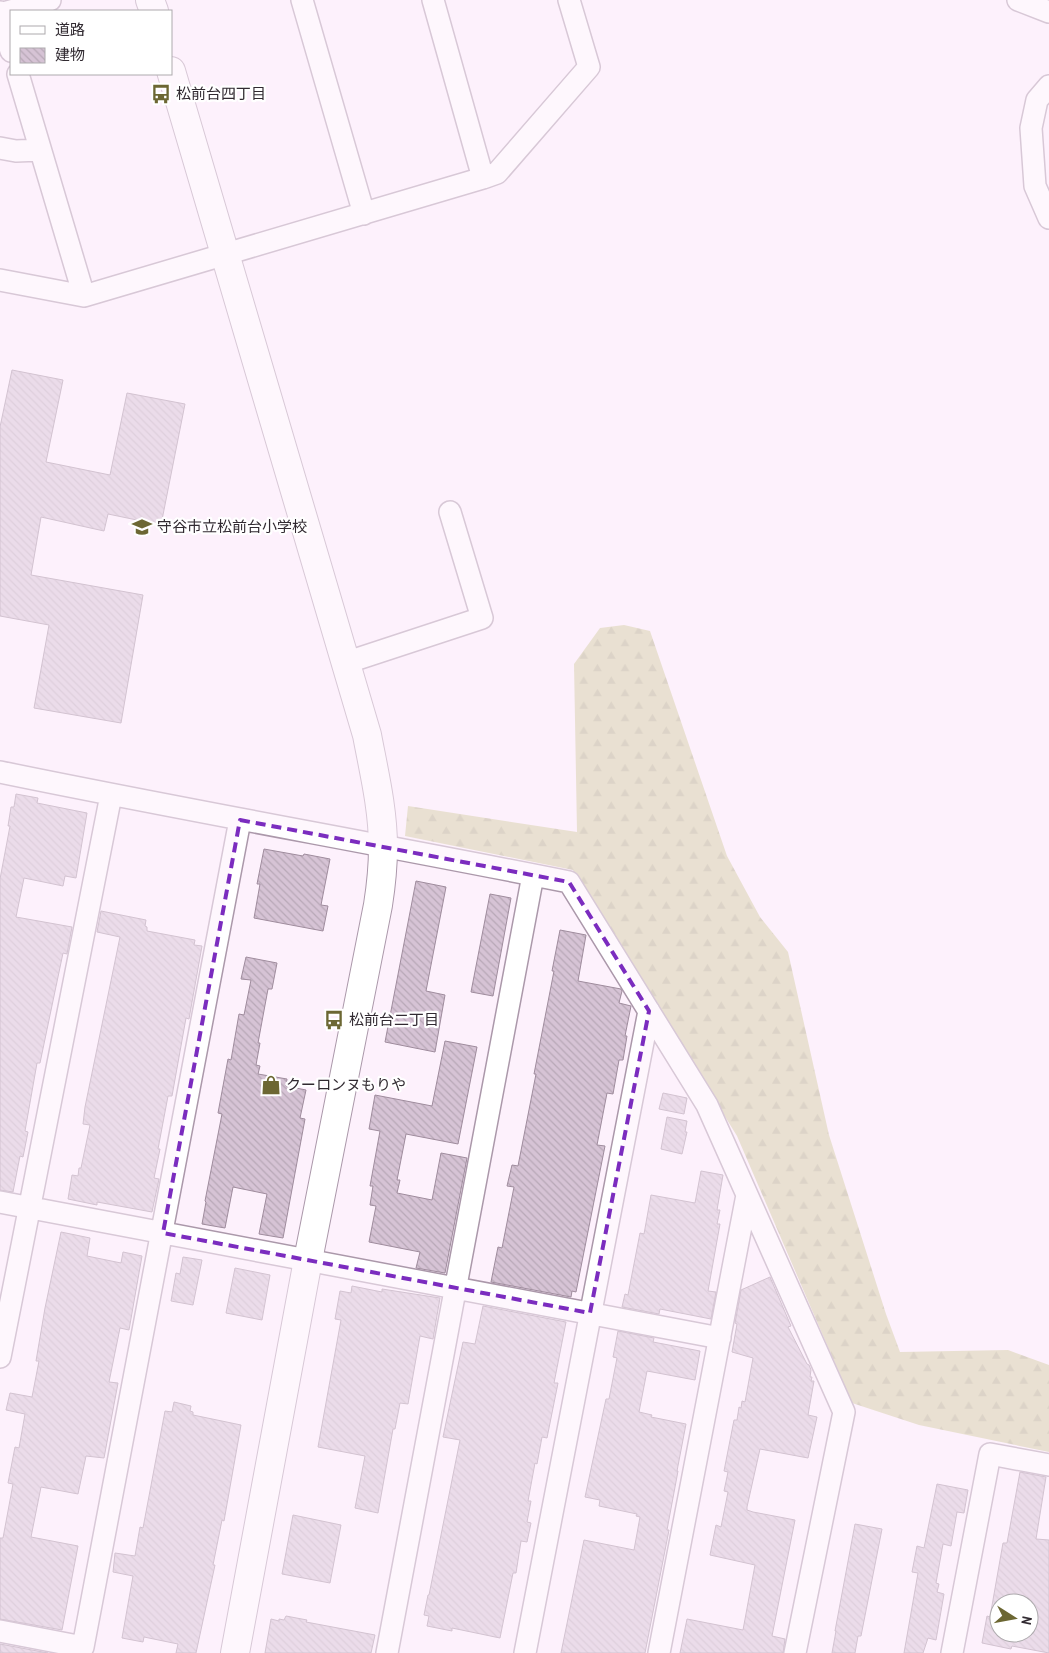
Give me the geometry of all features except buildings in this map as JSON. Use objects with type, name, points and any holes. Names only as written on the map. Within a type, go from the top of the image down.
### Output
[{"type":"street","points":[[12,10],[50,0]]},
{"type":"street","points":[[302,0],[364,214]]},
{"type":"street","points":[[432,0],[483,178]]},
{"type":"street","points":[[0,280],[84,296],[497,173],[590,67],[569,0]]},
{"type":"street","points":[[1018,0],[1049,12]]},
{"type":"street","points":[[0,13],[10,48]]},
{"type":"street","points":[[18,75],[84,296]]},
{"type":"street","points":[[172,75],[367,735],[378,798],[383,846],[378,905],[308,1260],[235,1653]]},
{"type":"street","points":[[1049,86],[1037,100],[1031,128],[1036,186],[1049,218]]},
{"type":"street","points":[[0,148],[16,151],[40,150]]},
{"type":"street","points":[[345,663],[482,618],[450,512]]},
{"type":"street","points":[[0,772],[240,820],[569,882],[707,1105],[844,1412],[795,1653]]},
{"type":"street","points":[[0,1357],[111,795]]},
{"type":"street","points":[[0,1631],[83,1647],[240,820]]},
{"type":"street","points":[[387,1653],[533,875]]},
{"type":"street","points":[[524,1653],[649,1011]]},
{"type":"street","points":[[659,1653],[747,1195]]},
{"type":"street","points":[[0,1202],[720,1338]]},
{"type":"street","points":[[952,1653],[990,1454],[1049,1465]]},
{"type":"highlighted area","points":[[240,820],[569,882],[649,1011],[590,1313],[163,1233]]},
{"type":"green space","points":[[624,625],[650,631],[727,856],[760,917],[788,952],[829,1135],[900,1352],[1008,1350],[1049,1365],[1049,1452],[919,1425],[852,1403],[737,1136],[573,870],[405,836],[408,806],[577,832],[574,664],[600,628]]},
{"type":"place","name":"松前台四丁目","points":[[161,94]]},
{"type":"place","name":"守谷市立松前台小学校","points":[[142,527]]},
{"type":"place","name":"松前台二丁目","points":[[334,1020]]},
{"type":"place","name":"クーロンヌもりや","points":[[271,1085]]}]
